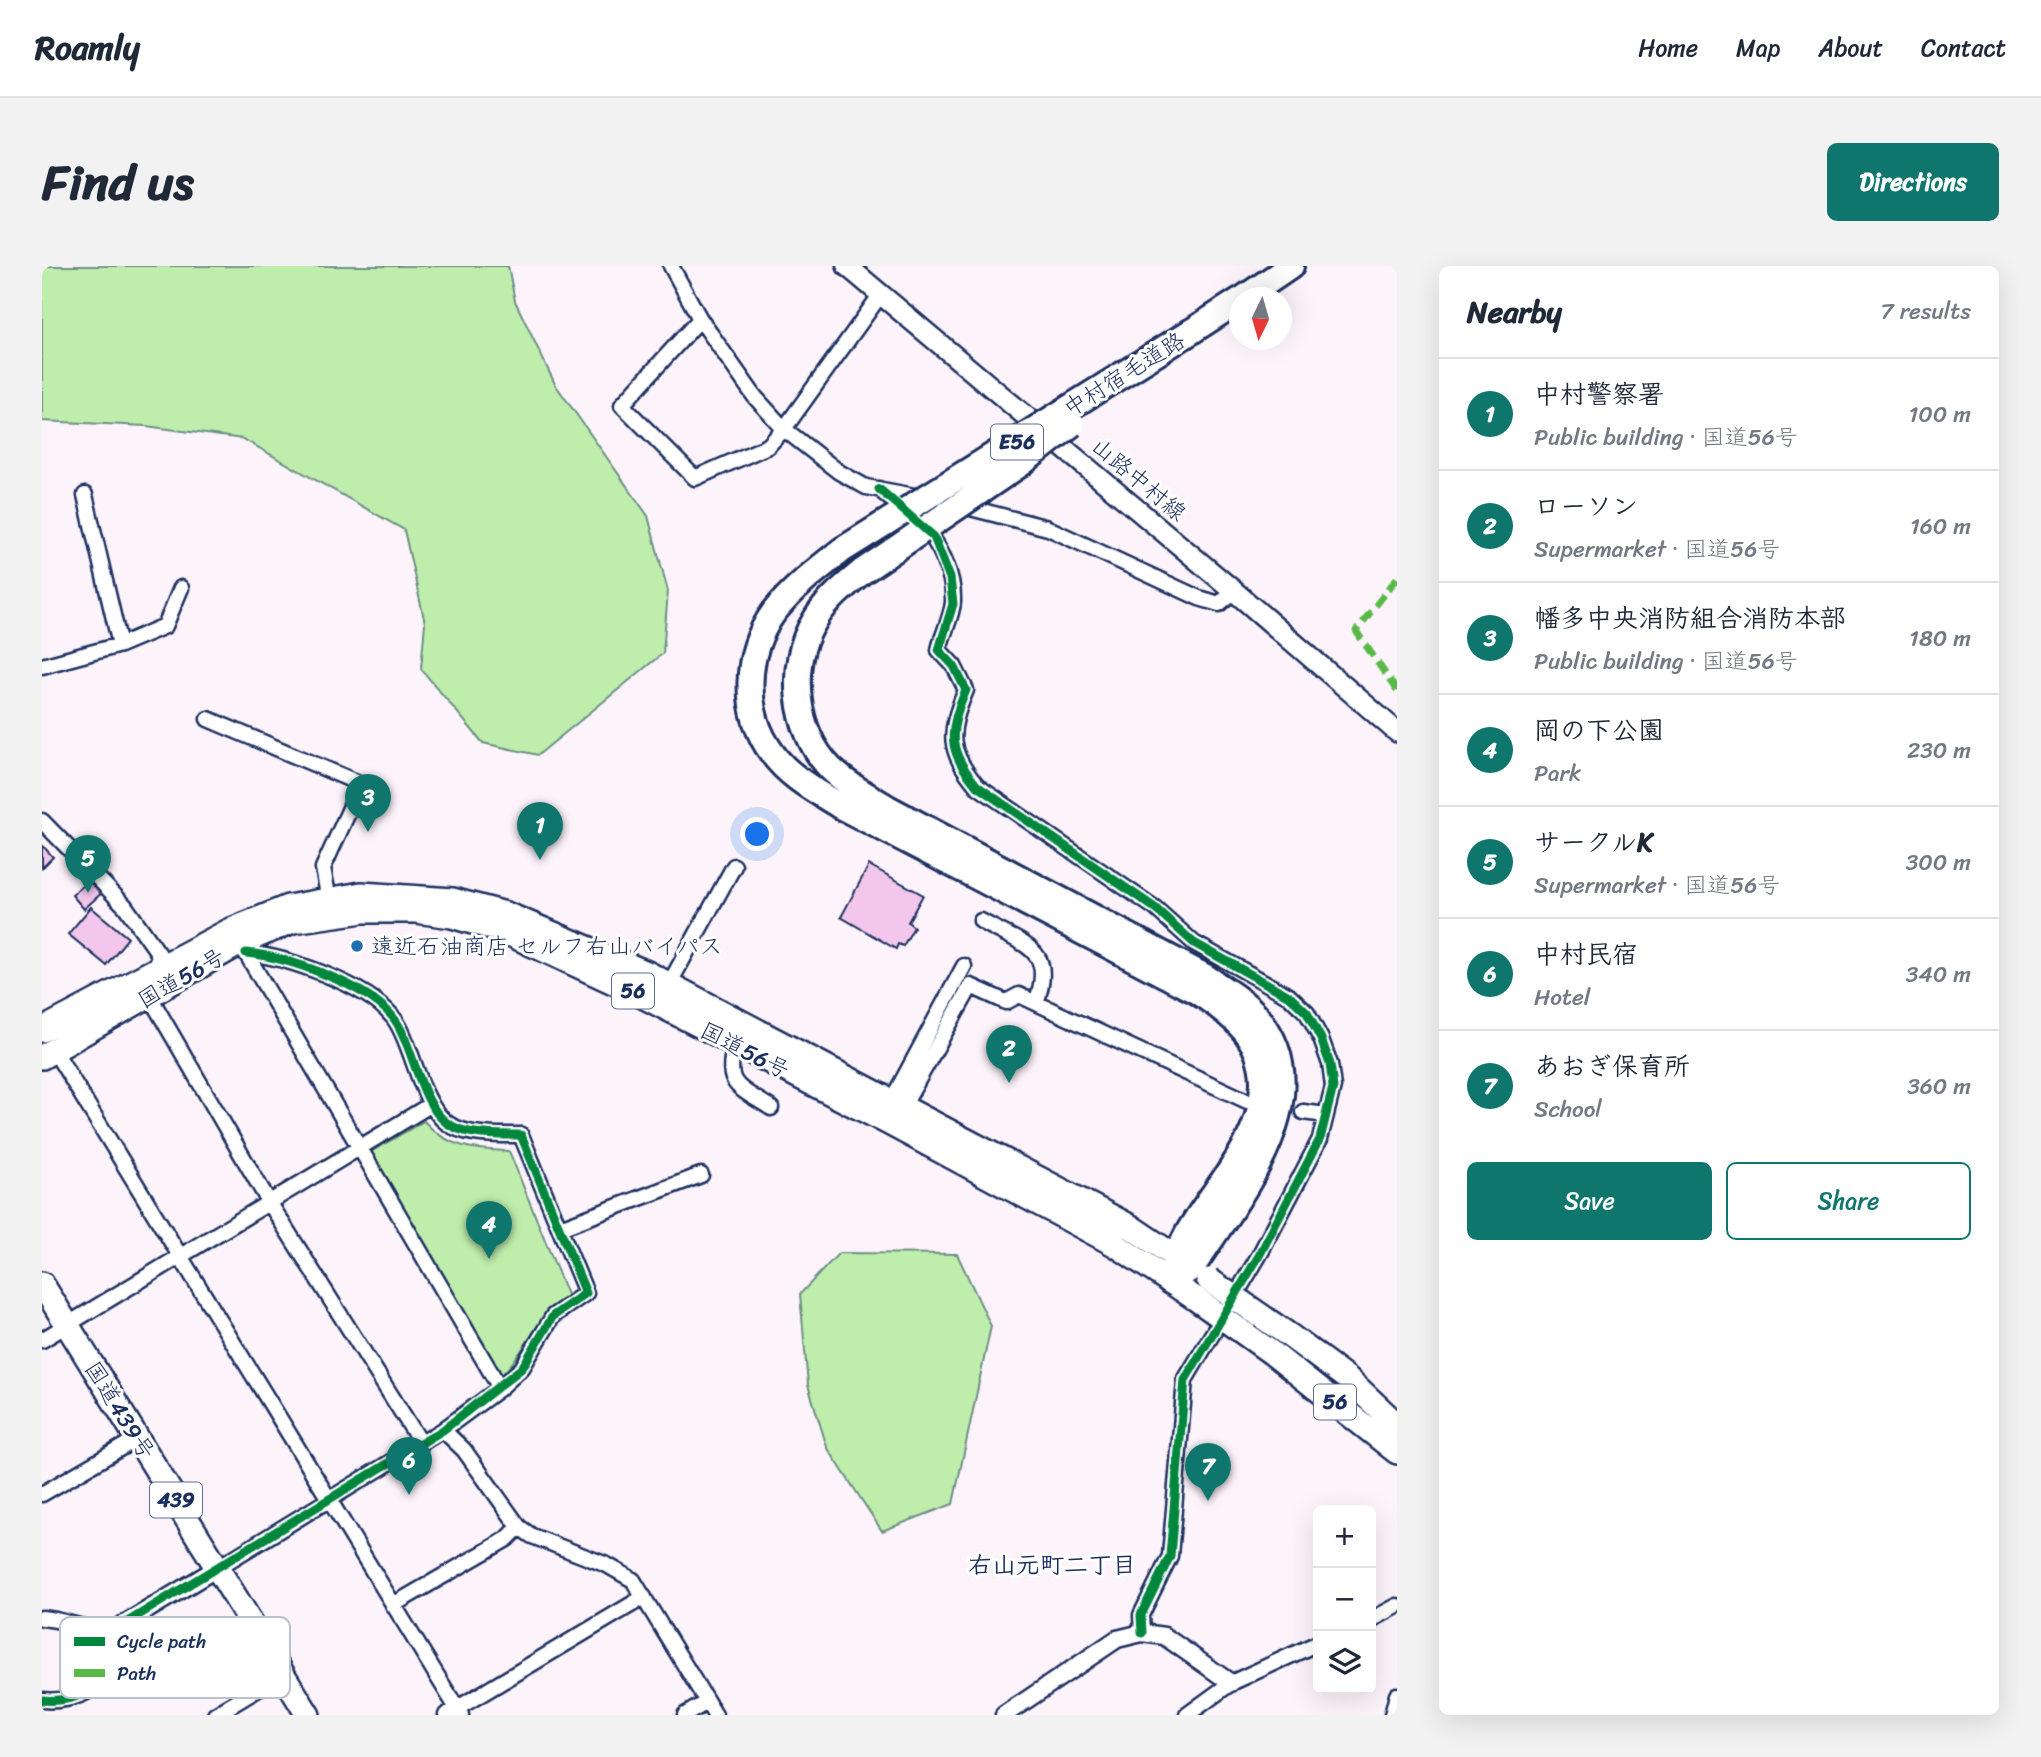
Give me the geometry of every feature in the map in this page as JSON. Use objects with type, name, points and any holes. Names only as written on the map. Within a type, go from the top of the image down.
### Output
[{"type":"highway","name":"中村宿毛道路","points":[[1260,287],[1291,266]]},
{"type":"highway","name":"中村宿毛道路","points":[[1193,1276],[1254,1130],[1262,1103],[1263,1073],[1251,1037],[1228,1012],[1196,991],[840,806],[807,786],[773,754],[761,735],[751,708],[750,679],[755,653],[773,613],[807,578],[842,550],[1229,307]]},
{"type":"highway","name":"中村宿毛道路","points":[[1192,331],[1022,463],[863,570],[835,595],[815,620],[804,644],[798,672],[797,696],[814,743],[829,766],[849,785],[1206,977],[1242,1002],[1269,1034],[1278,1059],[1281,1087],[1271,1139],[1193,1276]]},
{"type":"highway","name":"国道56号","points":[[46,1045],[150,997],[293,921],[361,894],[453,900],[506,914],[543,928],[663,995],[899,1103],[1131,1227],[1193,1276],[1272,1353],[1397,1452]]},
{"type":"highway","name":"国道56号","points":[[46,1045],[158,970],[251,921],[288,907],[330,906]]},
{"type":"highway","name":"国道56号","points":[[663,995],[735,1045],[889,1123],[1116,1245],[1170,1281]]},
{"type":"highway","name":"国道56号","points":[[1193,1276],[1290,1336],[1348,1379],[1397,1425]]},
{"type":"highway","points":[[1170,1281],[1193,1276]]},
{"type":"highway","name":"国道439号","points":[[42,1284],[248,1617]]},
{"type":"highway","name":"国道439号","points":[[290,1685],[308,1715]]},
{"type":"main road","name":"山路中村線","points":[[848,266],[1397,732]]},
{"type":"street","points":[[671,266],[700,319],[755,397],[784,429],[839,472],[866,487],[991,512],[1048,528],[1209,601],[1219,604],[1234,591]]},
{"type":"street","points":[[700,319],[622,405],[695,478],[768,446],[784,429],[881,294]]},
{"type":"street","points":[[879,489],[934,537],[950,578],[953,604],[939,650],[954,666],[966,690],[954,717],[952,745],[960,765],[977,786],[1155,908],[1194,943],[1289,996],[1307,1013],[1330,1064],[1333,1087],[1320,1139],[1260,1254],[1211,1332],[1185,1380],[1170,1556],[1141,1615],[1142,1633]]},
{"type":"street","points":[[85,495],[120,645]]},
{"type":"street","points":[[42,666],[120,645],[165,626],[181,588]]},
{"type":"street","points":[[208,719],[361,783],[323,868],[330,906]]},
{"type":"street","points":[[42,821],[125,906],[159,954],[158,970],[150,997],[269,1202],[421,1443]]},
{"type":"street","points":[[663,995],[734,866]]},
{"type":"street","points":[[981,921],[1036,953],[1044,966],[1044,976],[1036,1003]]},
{"type":"street","points":[[136,1617],[443,1430],[500,1388],[522,1368],[553,1316],[586,1293],[521,1135],[467,1134],[445,1124],[430,1105],[394,1017],[374,998],[342,983],[243,948]]},
{"type":"street","points":[[243,948],[500,1388]]},
{"type":"street","points":[[889,1123],[964,966]]},
{"type":"street","points":[[899,1103],[971,986],[1006,1002],[1019,995],[1247,1101]]},
{"type":"street","points":[[46,1045],[180,1255],[393,1605],[455,1713],[644,1597]]},
{"type":"street","points":[[735,1045],[729,1071],[734,1084],[771,1108]]},
{"type":"street","points":[[42,1340],[430,1105]]},
{"type":"street","points":[[1303,1112],[1326,1115]]},
{"type":"street","points":[[560,1228],[701,1175]]},
{"type":"street","points":[[443,1430],[464,1450],[519,1527],[532,1536],[607,1565],[633,1580],[711,1709],[685,1715]]},
{"type":"street","points":[[42,1494],[138,1438]]},
{"type":"street","points":[[393,1605],[507,1539],[519,1527]]},
{"type":"street","points":[[1376,1617],[1397,1606]]},
{"type":"street","points":[[42,1618],[60,1621]]},
{"type":"street","points":[[1004,1715],[1117,1639],[1142,1633],[1164,1636],[1231,1683]]},
{"type":"street","points":[[1187,1715],[1231,1683],[1313,1645]]},
{"type":"street","points":[[1392,1715],[1397,1695]]},
{"type":"street","points":[[42,1700],[59,1702],[72,1698]]},
{"type":"street","points":[[215,1715],[243,1698]]},
{"type":"green space","points":[[42,266],[508,266],[515,301],[555,384],[648,516],[668,591],[663,653],[538,755],[483,743],[421,669],[425,623],[404,530],[243,439],[146,426],[42,421]]},
{"type":"green space","points":[[424,1121],[442,1137],[462,1146],[509,1151],[568,1297],[546,1316],[497,1380],[364,1156]]},
{"type":"green space","points":[[839,1253],[957,1254],[991,1326],[953,1504],[882,1531],[827,1447],[808,1385],[800,1294]]},
{"type":"building","points":[[42,845],[53,857],[42,868]]},
{"type":"building","points":[[869,865],[923,895],[908,922],[914,927],[903,946],[898,944],[896,949],[841,917]]},
{"type":"building","points":[[92,878],[104,891],[84,909],[72,895]]},
{"type":"building","points":[[91,907],[128,938],[106,965],[68,934]]},
{"type":"marked path","points":[[1397,578],[1356,631],[1397,691]]},
{"type":"cycle path","points":[[879,489],[934,537],[950,578],[953,604],[939,650],[954,666],[966,690],[956,718],[954,741],[960,762],[977,786],[1155,908],[1194,943],[1289,996],[1307,1013],[1330,1064],[1333,1087],[1320,1139],[1260,1254],[1185,1380],[1170,1556],[1141,1615],[1142,1633]]},
{"type":"cycle path","points":[[135,1617],[443,1430],[522,1368],[553,1316],[586,1293],[521,1135],[474,1133],[446,1122],[428,1098],[398,1024],[380,1004],[364,993],[303,966],[246,953]]},
{"type":"cycle path","points":[[42,1700],[71,1698]]},
{"type":"place","name":"幡多中央消防組合消防本部","points":[[368,832]]},
{"type":"place","name":"中村警察署","points":[[540,860]]},
{"type":"place","name":"サークルK","points":[[88,893]]},
{"type":"place","name":"遠近石油商店 セルフ右山バイパス","points":[[357,946]]},
{"type":"place","name":"ローソン","points":[[1009,1083]]},
{"type":"place","name":"岡の下公園","points":[[489,1259]]},
{"type":"place","name":"中村民宿","points":[[409,1495]]},
{"type":"place","name":"あおぎ保育所","points":[[1208,1501]]},
{"type":"district","name":"右山元町二丁目","points":[[1052,1565]]}]
